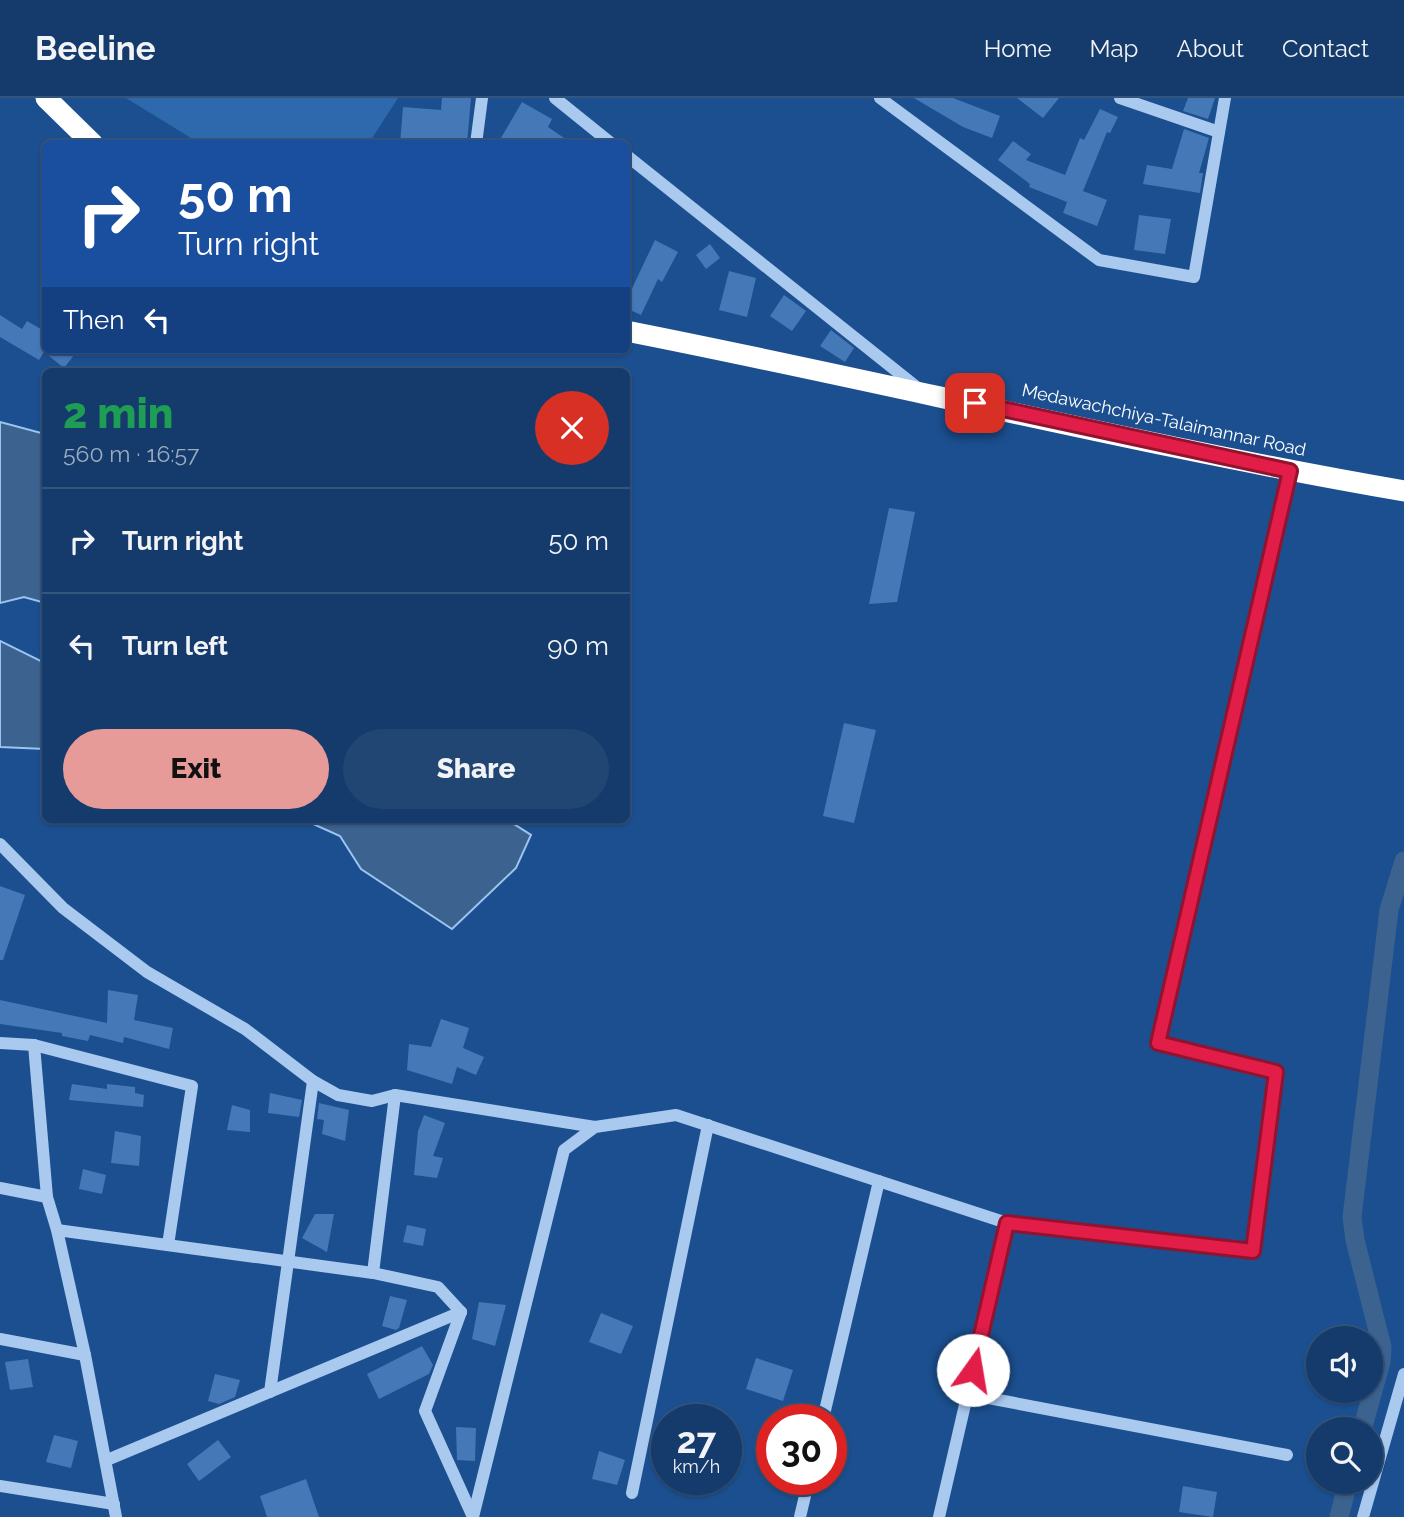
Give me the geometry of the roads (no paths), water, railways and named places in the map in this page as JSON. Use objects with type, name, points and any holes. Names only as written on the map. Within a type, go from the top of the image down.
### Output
[{"type":"highway","points":[[46,98],[89,140]]},
{"type":"highway","name":"Medawachchiya-Talaimannar Road","points":[[630,332],[1290,471],[1404,491]]},
{"type":"street","points":[[477,140],[482,98]]},
{"type":"street","points":[[555,98],[607,140]]},
{"type":"street","points":[[880,98],[1098,260],[1194,277],[1225,98]]},
{"type":"street","points":[[1120,98],[1219,132]]},
{"type":"street","points":[[630,158],[922,392]]},
{"type":"street","points":[[0,844],[64,908],[147,972],[245,1029],[313,1081],[338,1095],[372,1101],[395,1095],[595,1127],[676,1115],[1007,1223],[1253,1251],[1276,1072],[1158,1043],[1290,471]]},
{"type":"street","points":[[0,1043],[34,1045],[192,1086],[168,1245]]},
{"type":"street","points":[[0,1486],[115,1511],[85,1355],[57,1230],[47,1198],[34,1045]]},
{"type":"street","points":[[270,1392],[313,1081]]},
{"type":"street","points":[[373,1273],[395,1095]]},
{"type":"street","points":[[632,1493],[708,1125]]},
{"type":"street","points":[[473,1517],[564,1150],[595,1127]]},
{"type":"street","points":[[827,1404],[879,1181]]},
{"type":"street","points":[[0,1188],[47,1198]]},
{"type":"street","points":[[939,1517],[1007,1223]]},
{"type":"street","points":[[57,1230],[373,1273],[438,1287],[461,1312]]},
{"type":"street","points":[[461,1312],[425,1411],[473,1517]]},
{"type":"street","points":[[107,1460],[461,1312]]},
{"type":"street","points":[[0,1339],[85,1355]]},
{"type":"street","points":[[1363,1517],[1404,1374]]},
{"type":"street","points":[[967,1394],[1287,1455]]},
{"type":"street","points":[[800,1517],[805,1495]]},
{"type":"waterway","points":[[1366,1417],[1381,1362],[1382,1347],[1355,1240],[1352,1217],[1389,910],[1404,861]]},
{"type":"waterway","points":[[1339,1517],[1345,1494]]}]
